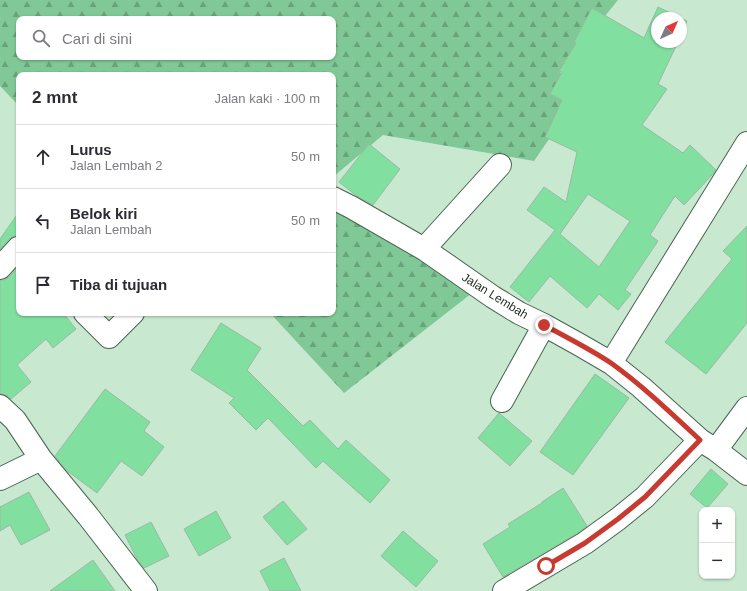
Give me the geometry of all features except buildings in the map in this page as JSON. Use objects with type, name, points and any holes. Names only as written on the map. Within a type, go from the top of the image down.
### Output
[{"type":"street","points":[[611,363],[747,143]]},
{"type":"street","points":[[424,249],[500,165]]},
{"type":"street","name":"Jalan Lembah","points":[[336,200],[424,249],[492,297],[611,363],[641,386],[708,445],[747,474]]},
{"type":"street","points":[[0,268],[16,250]]},
{"type":"street","points":[[88,316],[109,337],[130,316]]},
{"type":"street","points":[[502,401],[544,325]]},
{"type":"street","points":[[0,406],[15,420],[41,459],[88,516],[146,591]]},
{"type":"street","points":[[504,591],[585,543],[618,519],[708,445],[747,408]]},
{"type":"street","points":[[0,479],[41,459]]},
{"type":"green space","points":[[0,0],[618,0],[560,72],[582,91],[534,161],[383,135],[336,174],[336,72],[16,72],[16,103],[0,86]]},
{"type":"green space","points":[[336,198],[481,286],[344,393],[273,316],[336,316]]},
{"type":"route","points":[[544,325],[611,363],[641,386],[700,440],[645,497],[585,543],[546,566]]}]
